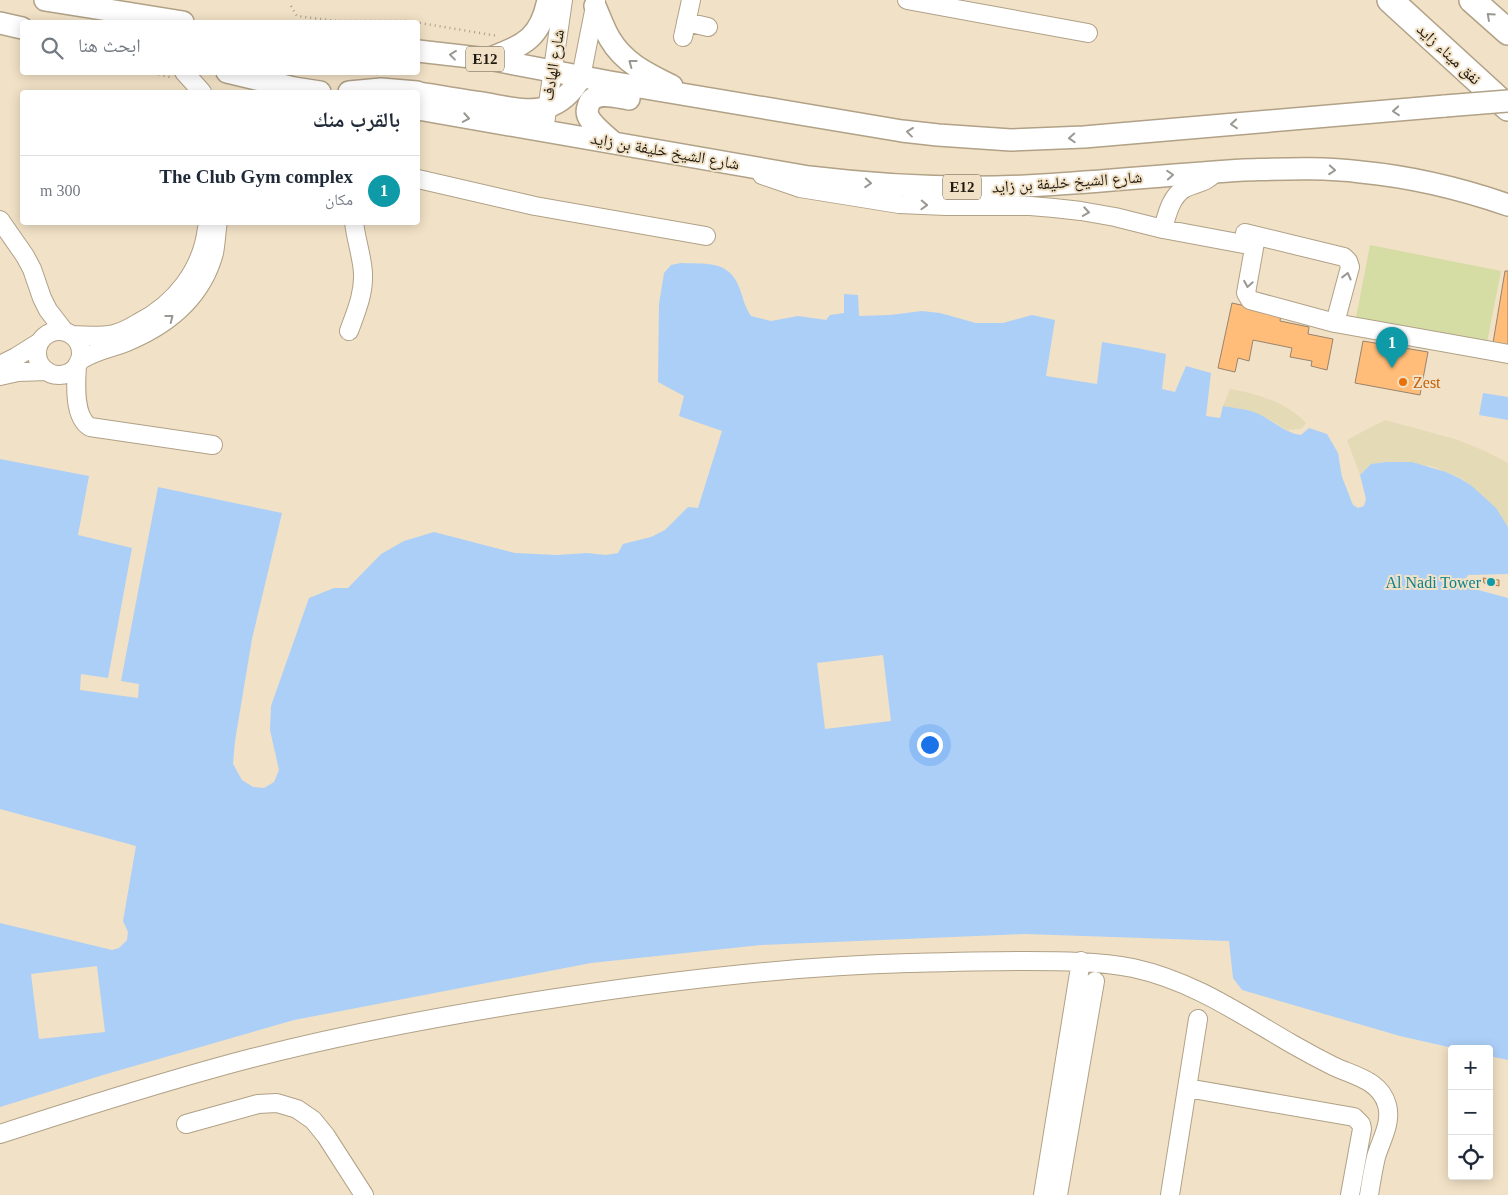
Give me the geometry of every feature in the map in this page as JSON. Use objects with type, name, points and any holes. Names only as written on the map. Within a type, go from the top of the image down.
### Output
[{"type":"highway","name":"نفق ميناء زايد","points":[[1390,0],[1508,108]]},
{"type":"highway","points":[[1472,0],[1508,32]]},
{"type":"main road","points":[[45,0],[170,20]]},
{"type":"main road","points":[[118,0],[183,20]]},
{"type":"main road","points":[[488,59],[516,48],[533,35],[544,16],[548,0]]},
{"type":"main road","points":[[596,3],[609,38],[630,62],[643,71],[690,95]]},
{"type":"main road","points":[[0,23],[20,28]]},
{"type":"main road","name":"E12","points":[[420,51],[488,59],[581,77],[938,136],[984,139],[1038,140],[1084,137],[1508,101]]},
{"type":"main road","points":[[237,75],[289,90]]},
{"type":"main road","points":[[420,93],[516,109],[538,110],[567,96],[581,77]]},
{"type":"main road","points":[[360,90],[381,88],[395,90]]},
{"type":"main road","points":[[614,143],[590,121],[587,114],[587,108],[595,97],[601,95],[744,118],[770,119],[794,113]]},
{"type":"main road","name":"شارع الشيخ خليفة بن زايد","points":[[420,109],[809,177],[839,180],[965,187],[1043,185],[1216,172],[1289,169],[1359,171],[1434,183],[1473,193],[1508,205]]},
{"type":"street","name":"شارع الهادف","points":[[544,131],[564,0]]},
{"type":"street","points":[[691,0],[685,29],[708,27]]},
{"type":"street","points":[[907,0],[1088,33]]},
{"type":"street","name":"شارع الهادف","points":[[581,77],[596,3]]},
{"type":"street","points":[[177,75],[199,90]]},
{"type":"street","points":[[741,164],[784,184],[877,201],[923,205],[1054,208],[1164,224],[1339,254],[1348,261],[1350,267],[1335,323]]},
{"type":"street","points":[[1164,224],[1170,206],[1180,192],[1206,181],[1216,172]]},
{"type":"street","points":[[420,179],[534,206],[706,236]]},
{"type":"street","points":[[0,220],[32,269],[48,310],[68,333],[77,340],[80,347],[81,354],[78,363],[76,386],[78,408]]},
{"type":"street","points":[[0,365],[16,357],[55,331],[95,336],[115,334],[124,331],[161,309],[178,293],[191,275],[203,246],[206,225]]},
{"type":"street","points":[[0,376],[24,371],[65,374],[95,352],[127,342],[153,330],[180,310],[191,299],[206,276],[214,250],[218,225]]},
{"type":"street","points":[[349,331],[360,302],[363,284],[362,266],[355,225]]},
{"type":"street","points":[[1255,241],[1246,293],[1252,301],[1335,323],[1508,354]]},
{"type":"street","points":[[42,298],[41,340],[37,354],[42,366],[66,388],[78,408],[83,422],[94,429],[213,445]]},
{"type":"street","points":[[0,1134],[126,1094],[254,1058],[390,1027],[533,1001],[677,981],[815,968],[954,962],[1081,962],[1131,968],[1154,973],[1197,989],[1311,1055],[1366,1079],[1374,1085],[1385,1100],[1389,1118],[1368,1195]]},
{"type":"street","points":[[1043,1195],[1081,962]]},
{"type":"street","points":[[1058,1195],[1095,981]]},
{"type":"street","points":[[1170,1195],[1198,1019]]},
{"type":"street","points":[[1187,1088],[1354,1117],[1361,1124],[1362,1129],[1350,1195]]},
{"type":"street","points":[[186,1124],[258,1104],[277,1103],[297,1109],[313,1120],[326,1136],[364,1195]]},
{"type":"path","points":[[291,6],[297,16],[329,20]]},
{"type":"path","points":[[420,23],[505,37]]},
{"type":"green space","points":[[1370,245],[1501,271],[1487,342],[1356,318]]},
{"type":"sand","points":[[1230,389],[1251,393],[1281,404],[1306,423],[1301,429],[1286,430],[1256,414],[1223,406]]},
{"type":"sand","points":[[1385,420],[1458,440],[1508,463],[1508,527],[1487,500],[1472,486],[1461,478],[1431,466],[1386,462],[1371,464],[1360,475],[1347,440]]},
{"type":"water","points":[[681,263],[699,263],[723,268],[735,278],[746,308],[751,316],[771,321],[798,316],[826,320],[830,315],[844,313],[844,294],[858,295],[859,316],[922,311],[940,313],[976,323],[1003,323],[1032,315],[1055,320],[1046,376],[1097,384],[1102,342],[1166,354],[1162,389],[1175,392],[1186,366],[1211,373],[1206,416],[1220,418],[1223,406],[1254,412],[1295,434],[1301,435],[1309,428],[1327,434],[1338,453],[1342,477],[1353,505],[1358,508],[1364,506],[1366,499],[1360,475],[1371,464],[1412,462],[1446,472],[1461,479],[1472,486],[1496,508],[1508,527],[1508,574],[1468,575],[1464,581],[1467,587],[1508,598],[1508,1060],[1493,1057],[1493,1045],[1448,1045],[1448,1047],[1400,1036],[1242,990],[1233,978],[1229,941],[1025,934],[761,945],[591,963],[294,1020],[0,1107],[0,923],[112,950],[119,948],[127,940],[128,932],[123,921],[136,846],[0,809],[0,459],[89,476],[78,535],[132,548],[108,678],[81,674],[80,690],[138,698],[139,684],[121,681],[158,487],[282,513],[252,639],[233,764],[242,780],[253,787],[264,788],[274,782],[279,770],[270,730],[271,706],[309,598],[334,588],[348,588],[381,554],[404,541],[434,532],[515,553],[557,555],[587,553],[606,555],[618,553],[623,544],[651,537],[665,530],[688,507],[698,508],[722,431],[679,416],[684,396],[658,382],[659,304],[664,273],[671,265]],"holes":[[[883,655],[891,721],[825,729],[817,663]],[[97,966],[105,1032],[39,1039],[31,974]]]},
{"type":"water","points":[[1483,393],[1508,397],[1508,420],[1479,415]]},
{"type":"building","points":[[1505,271],[1508,271],[1508,345],[1493,343]]},
{"type":"building","points":[[1232,303],[1281,314],[1280,321],[1309,327],[1308,334],[1333,339],[1327,370],[1311,366],[1312,361],[1290,357],[1292,348],[1253,340],[1249,361],[1238,358],[1235,372],[1218,368]]},
{"type":"building","points":[[1363,341],[1428,352],[1420,395],[1355,383]]},
{"type":"building","name":"Al Nadi Tower","points":[[1483,578],[1499,580],[1499,586],[1484,583]]},
{"type":"place","name":"The Club Gym complex","points":[[1392,368]]},
{"type":"place","name":"Zest","points":[[1403,382]]},
{"type":"place","name":"Al Nadi Tower","points":[[1491,582]]}]
